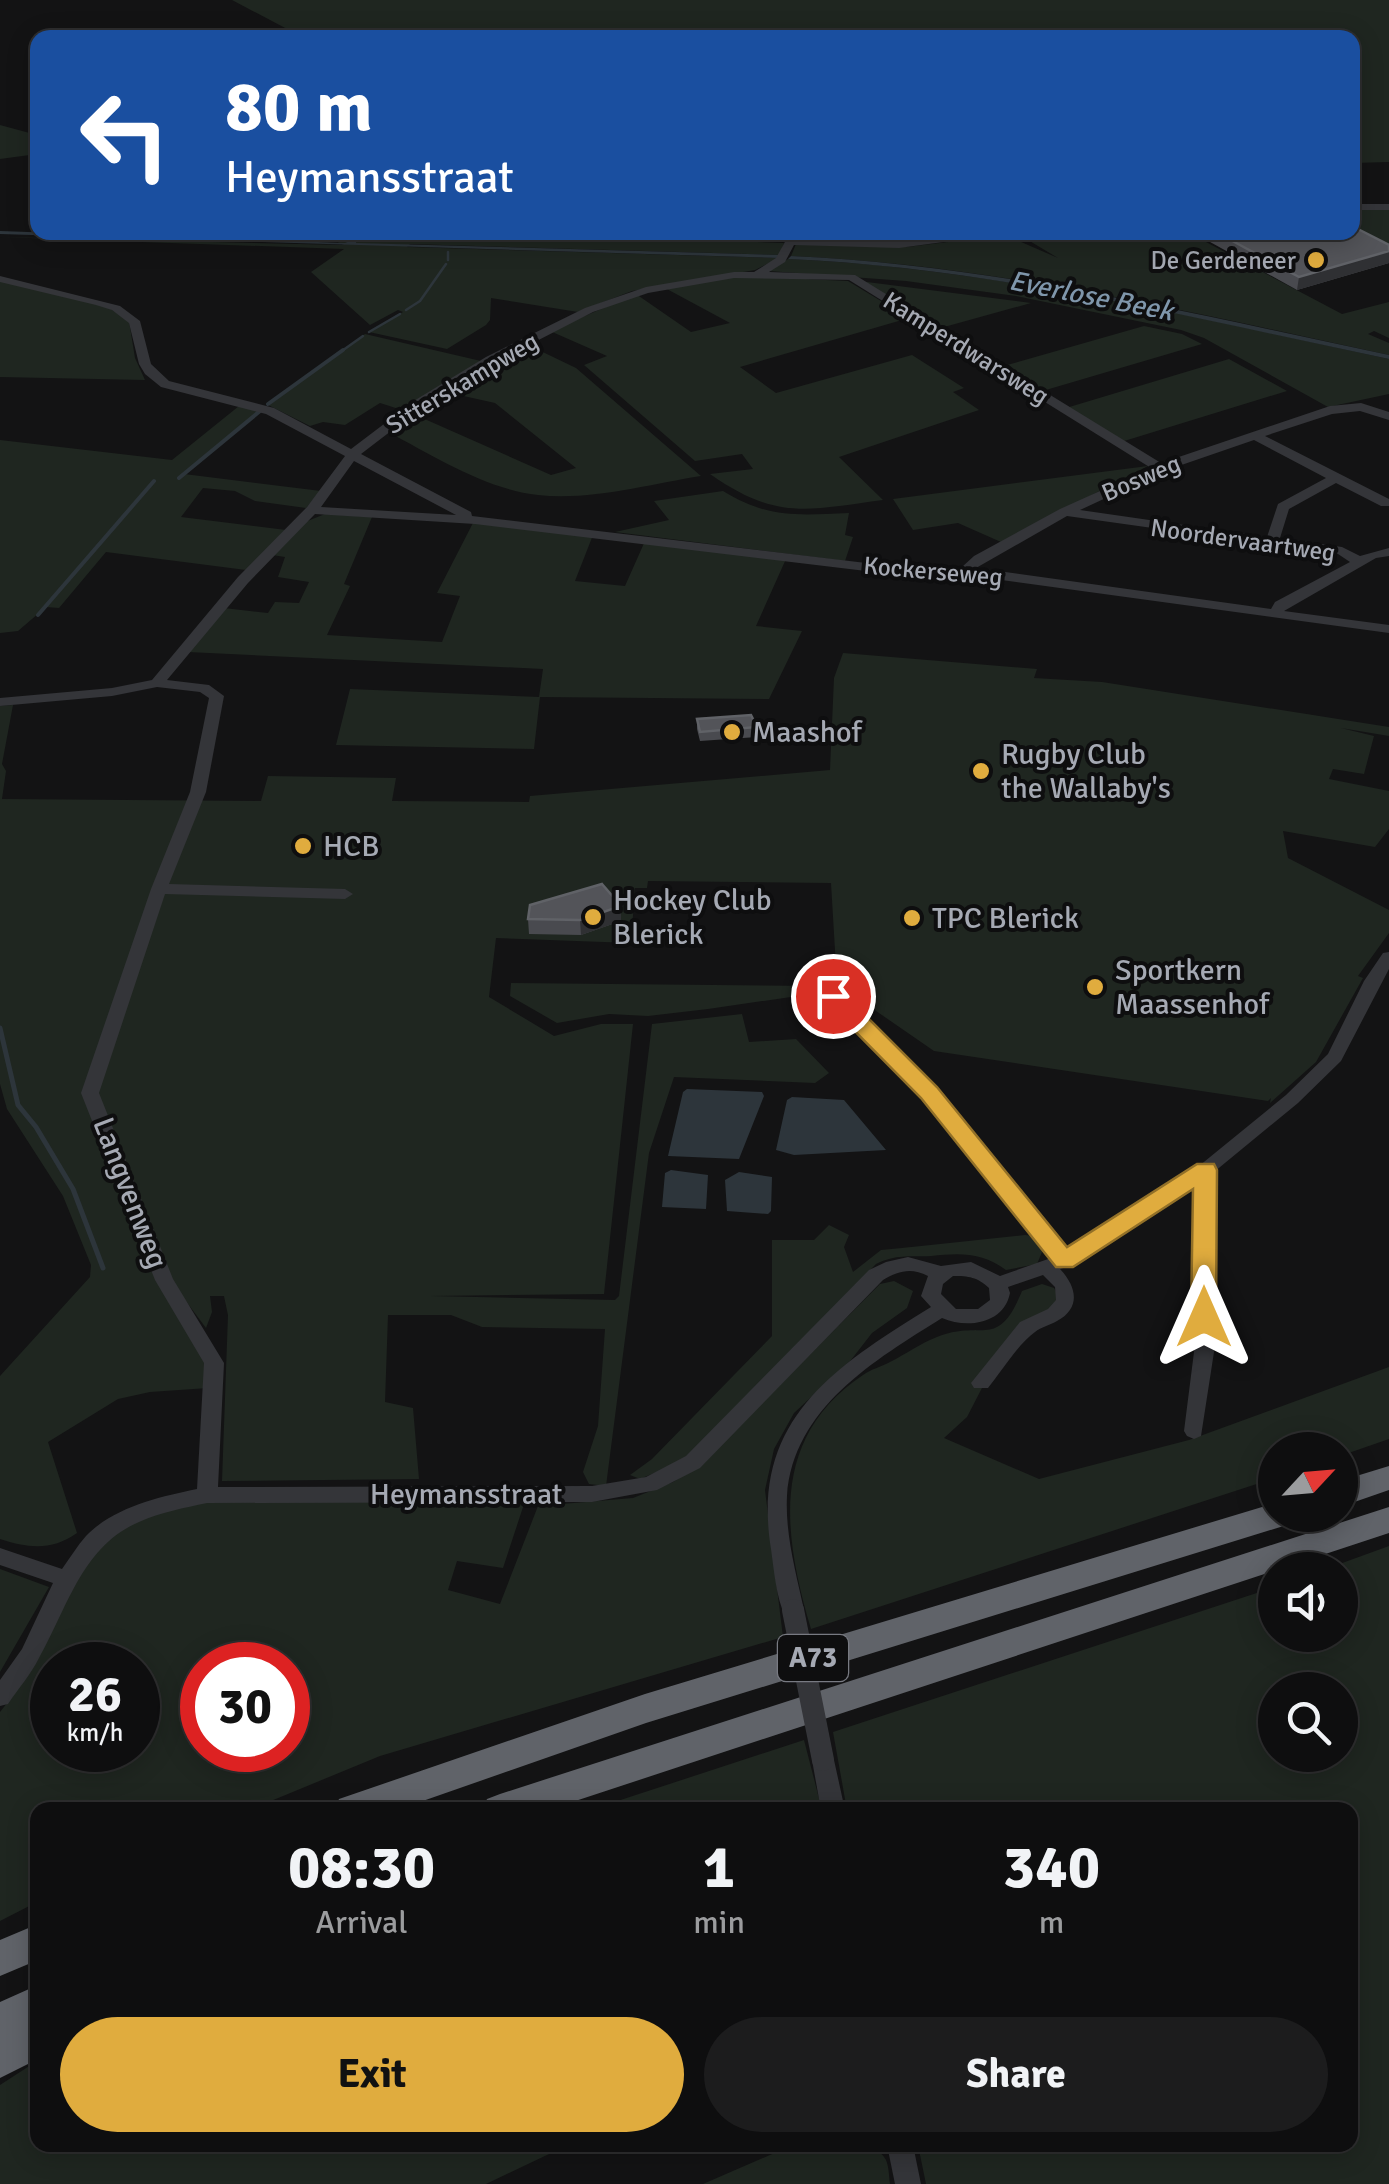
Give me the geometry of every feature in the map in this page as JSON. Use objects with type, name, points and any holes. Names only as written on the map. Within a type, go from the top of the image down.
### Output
[{"type":"highway","points":[[1358,1488],[1389,1478]]},
{"type":"highway","name":"A73","points":[[525,1802],[1389,1520]]},
{"type":"highway","name":"A73","points":[[375,1802],[645,1708],[1258,1521]]},
{"type":"highway","points":[[0,1960],[30,1945]]},
{"type":"highway","points":[[0,2021],[30,2006]]},
{"type":"highway","points":[[0,2060],[30,2042]]},
{"type":"street","points":[[1360,207],[1389,207]]},
{"type":"street","points":[[758,274],[781,260],[790,242],[899,245],[943,240]]},
{"type":"street","name":"Sitterskampweg","points":[[156,684],[242,580],[312,510],[351,456],[421,402],[490,360],[589,310],[646,290],[758,274]]},
{"type":"street","name":"Kamperdwarsweg","points":[[758,274],[851,278],[1160,468]]},
{"type":"street","name":"Kockerseweg","points":[[0,279],[116,308],[134,321],[140,356],[152,377],[165,384],[270,411],[475,520]]},
{"type":"street","name":"Bosweg","points":[[964,571],[1066,512],[1160,468],[1330,410],[1362,408],[1389,416]]},
{"type":"street","points":[[1255,436],[1386,503]]},
{"type":"street","points":[[1272,542],[1282,506],[1334,478]]},
{"type":"street","name":"Kockerseweg","points":[[312,510],[475,520],[866,566],[964,571],[1389,630]]},
{"type":"street","name":"Noordervaartweg","points":[[1066,512],[1342,551],[1360,562]]},
{"type":"street","name":"Noordervaartweg","points":[[1276,614],[1280,605],[1360,562],[1389,552]]},
{"type":"street","points":[[0,702],[156,684]]},
{"type":"street","name":"Langvenweg","points":[[156,684],[204,688],[216,696],[198,792],[159,890],[90,1093],[164,1280],[214,1363],[207,1495]]},
{"type":"street","points":[[159,890],[345,894]]},
{"type":"street","points":[[997,1284],[1056,1264],[1205,1170],[1292,1100],[1334,1057],[1372,981],[1389,957]]},
{"type":"street","points":[[833,996],[929,1092],[1056,1264],[1066,1302],[1055,1314],[1027,1327],[981,1383]]},
{"type":"street","points":[[1194,1431],[1204,1352],[1205,1170]]},
{"type":"street","name":"Heymansstraat","points":[[0,1696],[30,1656],[66,1579],[95,1540],[128,1517],[207,1495],[592,1494],[650,1484],[693,1462],[876,1275],[906,1262],[920,1263],[940,1275]]},
{"type":"street","points":[[971,1269],[997,1284],[1001,1291],[998,1306],[983,1316],[962,1318],[941,1310],[931,1296],[931,1288],[940,1275],[971,1269]]},
{"type":"street","points":[[831,1802],[793,1610],[776,1491],[786,1452],[804,1417],[830,1389],[941,1310]]},
{"type":"street","points":[[0,1556],[66,1579]]},
{"type":"street","points":[[901,2152],[908,2184]]},
{"type":"shaded area","points":[[232,0],[1389,0],[1389,162],[1360,163],[1360,30],[289,30]]},
{"type":"shaded area","points":[[0,125],[30,133],[30,155],[0,159]]},
{"type":"shaded area","points":[[1389,208],[1389,258],[1360,238],[1360,209]]},
{"type":"shaded area","points":[[86,240],[344,245],[333,240],[784,243],[780,255],[410,244],[407,247],[779,258],[755,270],[632,291],[578,312],[491,298],[490,320],[486,325],[447,349],[369,332],[403,312],[398,310],[370,325],[311,272],[344,249]]},
{"type":"shaded area","points":[[792,240],[919,240],[894,243]]},
{"type":"shaded area","points":[[964,240],[1017,240],[1058,258],[1028,240],[1202,240],[1342,314],[1389,302],[1389,338],[1374,331],[1368,334],[1389,343],[1389,355],[1017,280],[867,261],[791,256],[796,244],[907,247]]},
{"type":"shaded area","points":[[788,259],[940,272],[1015,283],[1389,359],[1389,394],[1328,407],[1204,338],[1181,330],[1016,296],[906,281],[769,271]]},
{"type":"shaded area","points":[[742,276],[848,281],[909,318],[740,367],[776,393],[912,355],[964,388],[953,392],[979,410],[839,457],[883,500],[813,509],[774,506],[710,474],[753,469],[742,454],[695,461],[584,365],[607,356],[550,331],[636,294],[691,332],[730,323],[665,288]]},
{"type":"shaded area","points":[[0,281],[106,306],[129,321],[135,358],[145,380],[0,377]]},
{"type":"shaded area","points":[[859,281],[1031,303],[937,329]]},
{"type":"shaded area","points":[[1144,326],[1182,334],[1202,344],[1039,392],[1000,367]]},
{"type":"shaded area","points":[[365,334],[481,361],[402,410],[380,403],[345,425],[323,422],[310,426],[266,404]]},
{"type":"shaded area","points":[[524,343],[576,368],[701,476],[599,494],[538,495],[479,479],[388,432],[411,413],[551,475],[576,468],[495,403],[441,391]]},
{"type":"shaded area","points":[[1229,359],[1287,391],[1121,442],[1066,408]]},
{"type":"shaded area","points":[[239,406],[261,409],[184,474],[321,491],[306,508],[255,501],[235,491],[203,488],[181,517],[286,530],[246,570],[106,552],[59,608],[46,607],[18,631],[0,633],[0,440],[172,460]]},
{"type":"shaded area","points":[[1148,466],[1001,542],[958,523],[913,530],[893,499]]},
{"type":"shaded area","points":[[723,491],[770,511],[849,513],[845,535],[853,537],[845,561],[615,532],[669,520],[654,501]]},
{"type":"shaded area","points":[[325,514],[372,517],[344,584],[350,586],[327,635],[442,642],[460,596],[437,593],[474,521],[593,535],[575,581],[625,586],[645,541],[786,559],[756,626],[802,631],[769,699],[540,697],[534,749],[336,745],[350,689],[539,697],[543,669],[188,652],[224,608],[268,613],[275,602],[299,603],[309,582],[278,577],[285,557],[272,555],[305,522]]},
{"type":"shaded area","name":"Sportkern Maassenhof","points":[[843,653],[1037,669],[1034,678],[1102,682],[1389,727],[1389,736],[1341,728],[1374,736],[1364,774],[1333,769],[1329,779],[1389,791],[1389,829],[1375,847],[1283,831],[1288,858],[1389,910],[1389,933],[1358,976],[1363,978],[1316,1062],[1270,1103],[1271,1098],[1268,1101],[934,1051],[837,984],[831,883],[648,881],[647,888],[635,888],[631,943],[496,938],[489,997],[554,1036],[601,1024],[633,1024],[604,1294],[431,1296],[615,1300],[619,1296],[652,1024],[742,1014],[749,1042],[796,1039],[829,1073],[815,1083],[674,1077],[649,1153],[606,1486],[589,1484],[583,1472],[598,1426],[605,1329],[482,1327],[451,1315],[388,1315],[385,1402],[413,1408],[419,1479],[222,1481],[228,1315],[224,1296],[210,1296],[212,1312],[206,1328],[182,1296],[205,1356],[208,1388],[150,1392],[118,1399],[48,1442],[77,1533],[58,1543],[40,1546],[0,1539],[0,1376],[90,1277],[91,1265],[63,1196],[7,1109],[0,1084],[0,706],[13,705],[2,764],[6,771],[2,799],[261,801],[268,776],[396,778],[392,801],[529,802],[530,796],[830,770],[834,678]]},
{"type":"shaded area","points":[[511,983],[818,986],[818,993],[648,1016],[609,1014],[557,1023],[510,996]]},
{"type":"shaded area","points":[[829,1225],[849,1235],[844,1247],[853,1272],[881,1250],[1025,1235],[1034,1236],[1042,1252],[1037,1264],[1006,1270],[988,1260],[961,1254],[896,1257],[876,1264],[683,1461],[640,1479],[630,1475],[652,1459],[772,1336],[772,1240],[814,1240]]},
{"type":"shaded area","points":[[894,1281],[913,1291],[907,1308],[872,1333],[851,1360],[794,1413],[774,1449],[765,1490],[783,1637],[380,1756],[268,1802],[30,1802],[30,1906],[0,1921],[0,1712],[30,1659],[30,1772],[160,1772],[160,1642],[39,1642],[84,1565],[127,1524],[148,1514],[205,1499],[525,1501],[503,1568],[457,1561],[448,1590],[500,1604],[538,1506],[633,1498],[673,1482],[695,1468],[880,1284]]},
{"type":"shaded area","points":[[1042,1284],[1054,1288],[1060,1298],[983,1386],[967,1417],[944,1438],[1039,1479],[1189,1440],[1389,1367],[1389,1439],[1358,1450],[1358,1432],[1258,1432],[1258,1484],[811,1629],[790,1523],[791,1490],[798,1458],[811,1428],[833,1400],[866,1373],[937,1337],[996,1327],[1013,1310],[1022,1291]]},
{"type":"shaded area","points":[[1389,1546],[1389,2184],[926,2184],[919,2152],[1358,2152],[1358,1802],[846,1802],[833,1732],[1258,1593],[1258,1652],[1358,1652],[1358,1557]]},
{"type":"shaded area","points":[[0,1569],[49,1587],[0,1672]]},
{"type":"shaded area","points":[[804,1740],[820,1802],[614,1802]]},
{"type":"shaded area","points":[[30,2066],[30,2152],[553,2152],[486,2184],[0,2184],[0,2085]]},
{"type":"shaded area","points":[[777,2152],[878,2152],[886,2160],[890,2184],[703,2184]]},
{"type":"water","points":[[0,231],[30,232],[30,235]]},
{"type":"water","points":[[195,240],[357,240],[356,243],[780,255],[779,258]]},
{"type":"water","name":"Everlose Beek","points":[[791,256],[867,261],[1017,280],[1240,323],[1389,355],[1389,359],[1016,284],[864,264],[788,259]]},
{"type":"water","points":[[683,1092],[762,1092],[764,1096],[739,1159],[668,1156]]},
{"type":"water","points":[[787,1100],[844,1100],[886,1150],[794,1155],[776,1150]]},
{"type":"water","points":[[671,1170],[708,1175],[706,1209],[662,1207],[665,1173]]},
{"type":"water","points":[[739,1172],[772,1177],[768,1214],[727,1211],[725,1180]]},
{"type":"building","points":[[1360,230],[1389,245],[1389,251],[1299,277],[1231,240],[1360,240]]},
{"type":"building","points":[[751,715],[757,727],[700,732],[697,719]]},
{"type":"building","points":[[602,884],[621,906],[580,920],[528,919],[530,905]]},
{"type":"waterway","points":[[448,252],[448,260]]},
{"type":"waterway","points":[[406,310],[420,301],[446,264]]},
{"type":"waterway","points":[[369,332],[400,314]]},
{"type":"waterway","points":[[339,353],[363,336]]},
{"type":"waterway","points":[[268,404],[343,350]]},
{"type":"waterway","points":[[179,478],[260,411]]},
{"type":"waterway","points":[[38,615],[154,481]]},
{"type":"waterway","points":[[0,1028],[18,1105],[36,1127],[73,1189],[103,1268]]},
{"type":"place","name":"De Gerdeneer","points":[[1316,260]]},
{"type":"place","name":"Maashof","points":[[732,732]]},
{"type":"place","name":"Rugby Club the Wallaby's","points":[[981,771]]},
{"type":"place","name":"HCB","points":[[303,846]]},
{"type":"place","name":"Hockey Club Blerick","points":[[593,917]]},
{"type":"place","name":"TPC Blerick","points":[[912,918]]},
{"type":"place","name":"Sportkern Maassenhof","points":[[1095,987]]},
{"type":"route","points":[[833,996],[929,1092],[1064,1261],[1205,1170],[1204,1317]]}]
